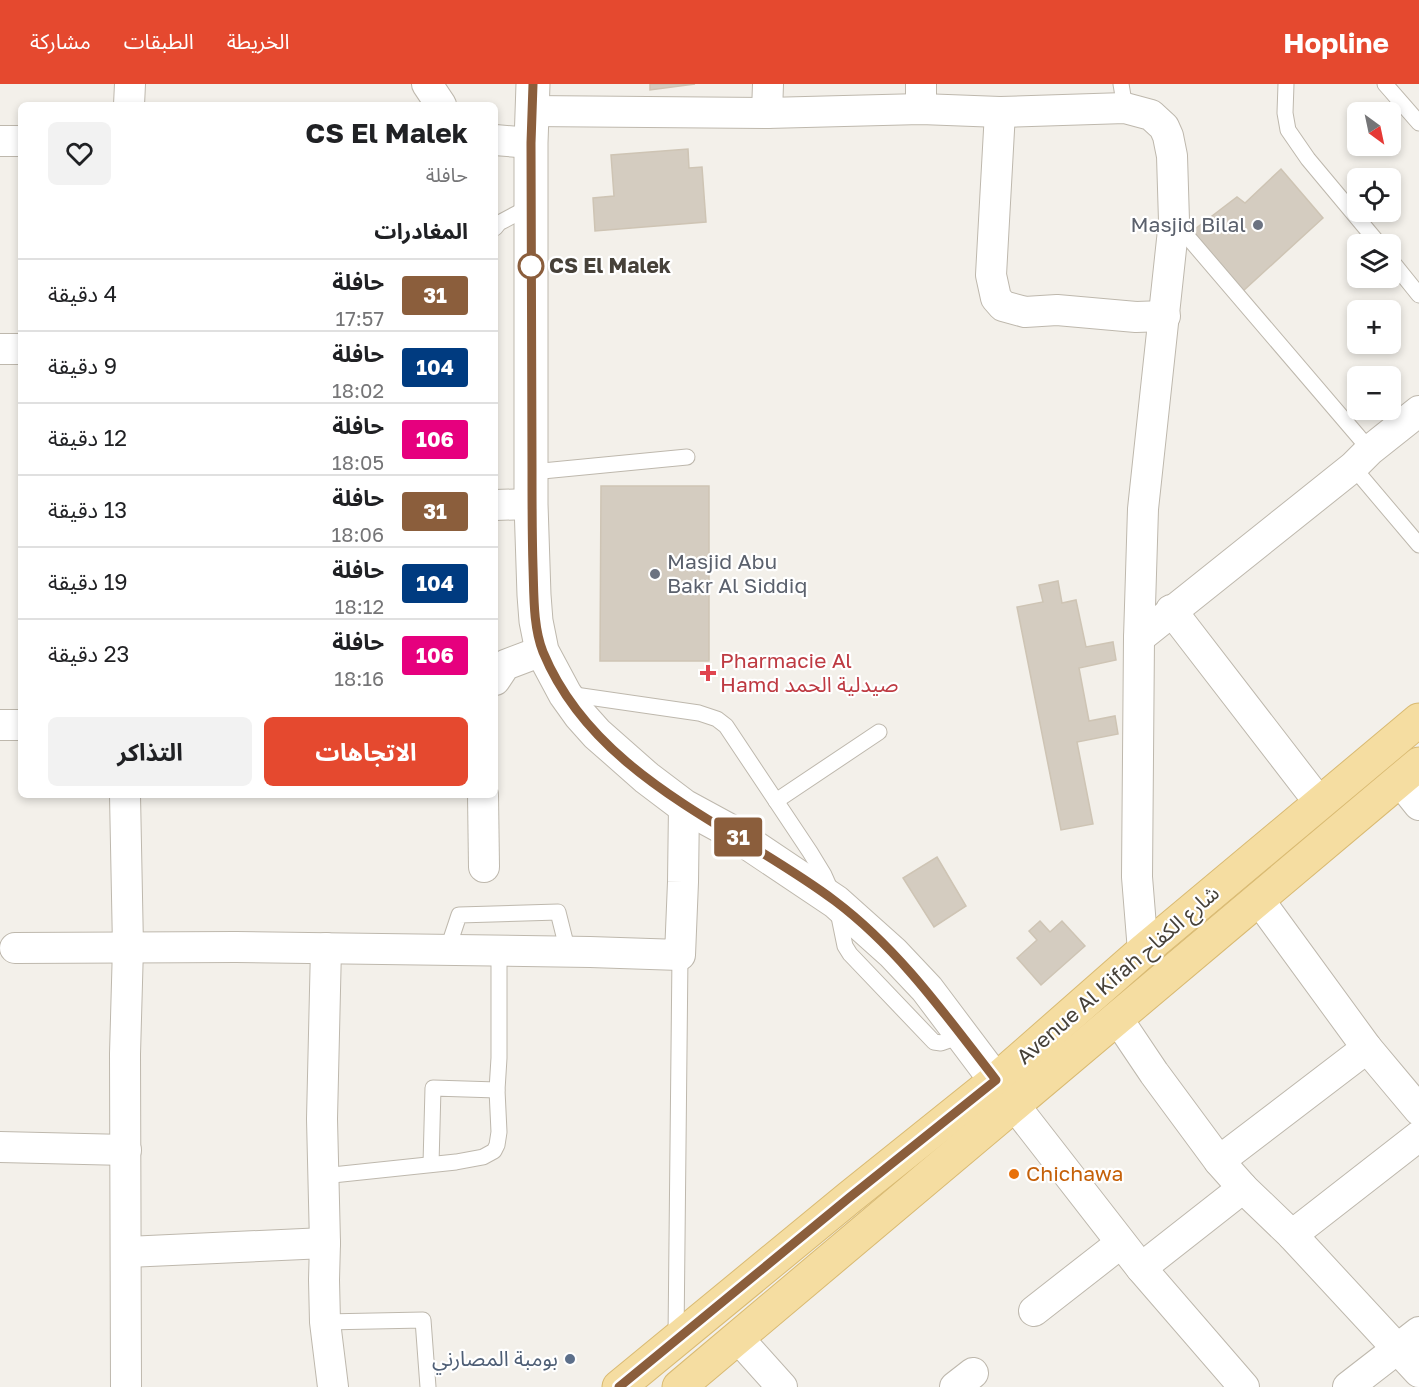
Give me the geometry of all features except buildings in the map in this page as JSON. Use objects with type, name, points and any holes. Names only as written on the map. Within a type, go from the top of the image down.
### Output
[{"type":"main road","name":"Avenue Al Kifah شارع الكفاح","points":[[619,1387],[996,1080],[1143,951],[1419,720]]},
{"type":"main road","name":"Avenue Al Kifah شارع الكفاح","points":[[679,1387],[1409,772]]},
{"type":"street","points":[[129,102],[130,84]]},
{"type":"street","points":[[427,84],[439,102]]},
{"type":"street","points":[[498,138],[532,113],[768,98],[921,97],[1000,112],[1123,96],[1164,127],[1172,156],[1174,221],[1143,510],[1139,638],[1137,877],[1143,951]]},
{"type":"street","points":[[1000,112],[991,275],[996,298],[1003,306],[1025,312],[1057,310],[1165,316]]},
{"type":"street","points":[[532,113],[534,595],[542,651],[565,694],[579,715],[597,734],[646,778],[684,806],[729,831],[836,902],[892,953],[920,982],[1121,1243],[1234,1384]]},
{"type":"street","points":[[0,141],[18,141]]},
{"type":"street","points":[[0,349],[18,349]]},
{"type":"street","points":[[1139,638],[1419,411]]},
{"type":"street","points":[[498,504],[532,488]]},
{"type":"street","points":[[1171,610],[1319,802]]},
{"type":"street","points":[[498,668],[542,651]]},
{"type":"street","points":[[0,725],[18,725]]},
{"type":"street","points":[[1409,772],[1419,806]]},
{"type":"street","points":[[125,798],[128,946],[125,1054],[126,1387]]},
{"type":"street","points":[[483,798],[484,867]]},
{"type":"street","points":[[15,948],[128,946],[326,948],[680,955],[684,806]]},
{"type":"street","points":[[1259,900],[1367,1048],[1419,1110]]},
{"type":"street","points":[[326,948],[322,1119],[325,1322],[333,1387]]},
{"type":"street","points":[[1117,1018],[1218,1161],[1292,1235],[1408,1340],[1419,1372]]},
{"type":"street","points":[[1218,1161],[1367,1048]]},
{"type":"street","points":[[1292,1235],[1419,1136]]},
{"type":"street","points":[[0,1147],[126,1150]]},
{"type":"street","points":[[1141,1268],[1243,1188]]},
{"type":"street","points":[[127,1252],[325,1243]]},
{"type":"street","points":[[1034,1311],[1121,1243]]},
{"type":"street","points":[[738,1338],[782,1387]]},
{"type":"street","points":[[1348,1387],[1408,1340]]},
{"type":"lane","points":[[1287,84],[1285,113],[1288,130],[1308,159],[1371,234]]},
{"type":"lane","points":[[1385,84],[1419,123]]},
{"type":"lane","points":[[498,224],[531,206]]},
{"type":"lane","points":[[1174,221],[1361,458],[1419,545]]},
{"type":"lane","points":[[1401,273],[1419,295]]},
{"type":"lane","points":[[532,488],[687,458]]},
{"type":"lane","points":[[565,694],[699,713],[717,719],[726,726],[810,852],[836,902]]},
{"type":"lane","points":[[776,801],[879,732]]},
{"type":"lane","points":[[447,951],[459,915],[558,912],[568,952]]},
{"type":"lane","points":[[323,1176],[456,1162],[483,1157],[494,1151],[499,1132],[496,1090],[499,1058],[499,952]]},
{"type":"lane","points":[[676,1340],[680,955]]},
{"type":"lane","points":[[431,1164],[433,1088],[496,1090]]},
{"type":"lane","points":[[325,1322],[423,1320],[428,1387]]},
{"type":"bus line","name":"31","points":[[533,84],[531,504],[534,595],[542,651],[565,694],[579,715],[597,734],[646,778],[684,806],[729,831],[836,902],[892,953],[927,989],[996,1080],[619,1387]]},
{"type":"place","name":"Masjid Bilal","points":[[1258,225]]},
{"type":"place","name":"CS El Malek","points":[[531,266]]},
{"type":"place","name":"Masjid Abu Bakr Al Siddiq","points":[[655,574]]},
{"type":"place","name":"Pharmacie Al Hamd صيدلية الحمد","points":[[708,673]]},
{"type":"place","name":"Chichawa","points":[[1014,1174]]},
{"type":"place","name":"بومبة المصارني","points":[[570,1359]]}]
